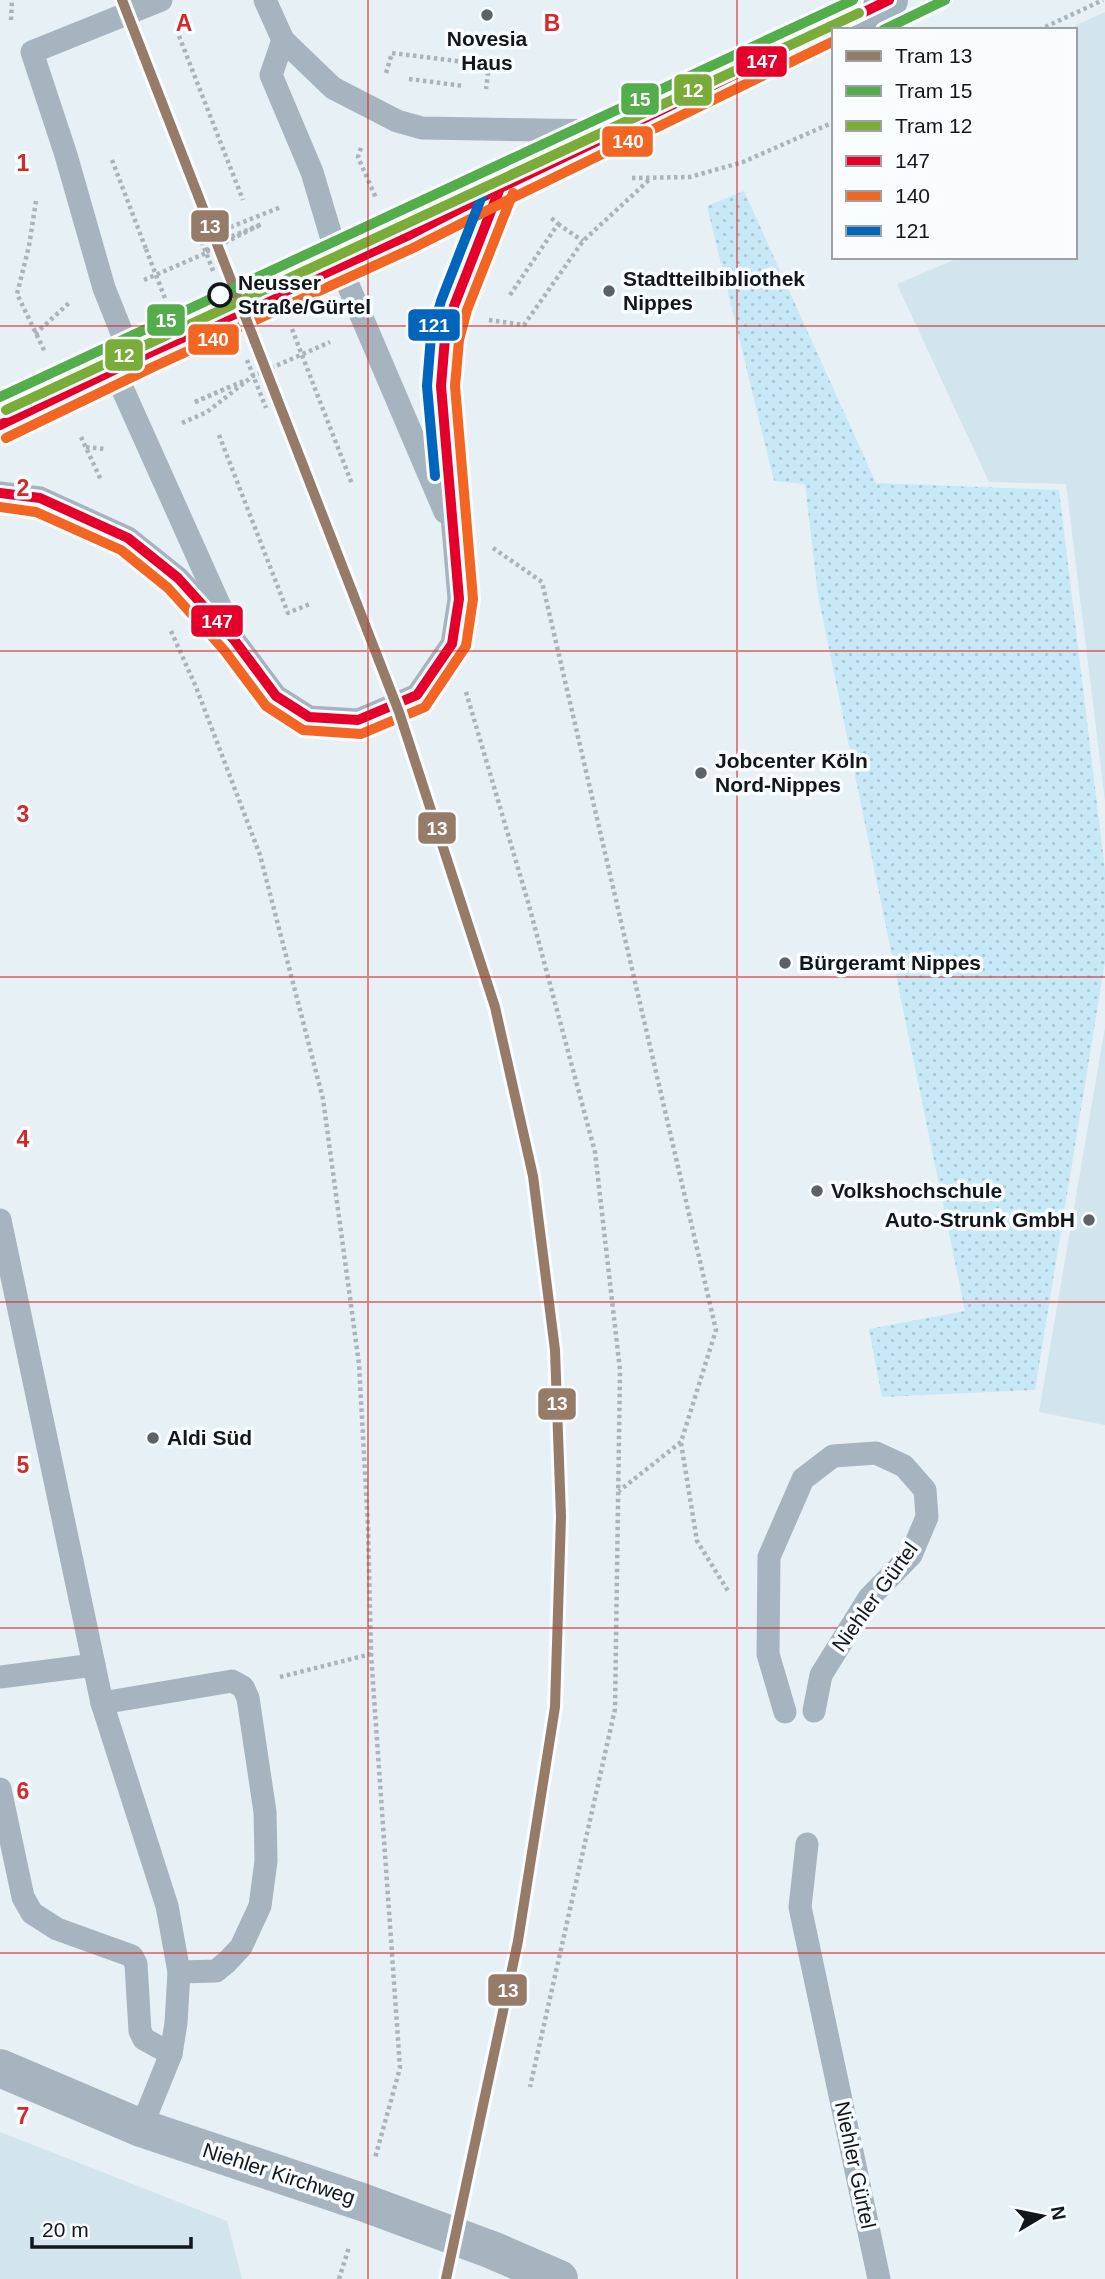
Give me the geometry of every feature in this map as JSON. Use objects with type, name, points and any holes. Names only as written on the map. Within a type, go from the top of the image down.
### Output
[{"type":"main road","points":[[0,425],[123,365],[396,241],[499,188],[888,0]]},
{"type":"street","name":"Niehler Kirchweg","points":[[0,2068],[141,2128],[362,2202],[492,2250],[559,2279]]},
{"type":"lane","points":[[161,0],[32,52],[66,155],[142,432],[235,641]]},
{"type":"lane","points":[[265,0],[283,40],[333,88],[397,121],[422,128],[621,131]]},
{"type":"lane","points":[[283,40],[271,75],[319,196],[340,266],[453,531]]},
{"type":"lane","points":[[0,492],[40,498],[128,538],[178,578],[235,641],[276,696],[309,718],[358,720],[417,695],[452,644],[459,599],[441,386],[445,338],[454,306],[499,188]]},
{"type":"lane","points":[[0,1220],[102,1703],[167,1906],[179,1972],[171,2054],[141,2128]]},
{"type":"lane","name":"Niehler Gürtel","points":[[785,1713],[768,1654],[769,1557],[803,1479],[834,1456],[876,1453],[904,1466],[925,1490],[927,1517],[911,1555],[869,1598],[821,1675],[814,1712]]},
{"type":"lane","points":[[0,1677],[93,1665]]},
{"type":"lane","points":[[102,1703],[232,1681],[242,1687],[248,1698],[265,1812],[266,1861],[260,1906],[241,1947],[216,1971],[179,1972]]},
{"type":"lane","points":[[0,1789],[23,1897],[32,1913],[57,1929],[132,1956],[136,1964],[140,2031],[144,2039],[171,2054]]},
{"type":"lane","name":"Niehler Gürtel","points":[[807,1844],[800,1907],[879,2279]]},
{"type":"path","points":[[1043,28],[1103,0]]},
{"type":"path","points":[[179,34],[242,200],[222,152]]},
{"type":"path","points":[[396,241],[358,157],[365,128],[392,53],[489,65],[486,89]]},
{"type":"path","points":[[409,79],[474,87]]},
{"type":"path","points":[[489,320],[524,325],[583,241],[650,179],[690,177],[743,162],[832,123]]},
{"type":"path","points":[[112,159],[166,301]]},
{"type":"path","points":[[17,294],[29,246],[37,194]]},
{"type":"path","points":[[205,253],[218,232],[291,202],[319,196]]},
{"type":"path","points":[[104,288],[141,281],[250,232],[261,224],[225,239]]},
{"type":"path","points":[[558,224],[583,241]]},
{"type":"path","points":[[199,234],[205,253]]},
{"type":"path","points":[[510,295],[546,240]]},
{"type":"path","points":[[195,402],[366,326]]},
{"type":"path","points":[[292,329],[352,484]]},
{"type":"path","points":[[142,432],[176,426],[207,412],[253,376]]},
{"type":"path","points":[[202,400],[229,387]]},
{"type":"path","points":[[258,390],[266,408]]},
{"type":"path","points":[[219,435],[288,613],[312,603]]},
{"type":"path","points":[[224,442],[243,490]]},
{"type":"path","points":[[487,544],[542,582],[716,1330],[681,1442],[697,1541],[768,1654]]},
{"type":"path","points":[[452,644],[528,902],[595,1152],[620,1370],[615,1709],[530,2087]]},
{"type":"path","points":[[196,687],[260,855],[323,1099],[359,1364],[368,1527],[371,1654],[400,2068],[362,2202]]},
{"type":"path","points":[[618,1492],[681,1442]]},
{"type":"path","points":[[242,1687],[371,1654]]},
{"type":"shaded area","points":[[1105,12],[1105,801],[1066,484],[989,482],[897,284],[956,259],[1077,259],[1077,28],[1070,28]]},
{"type":"shaded area","points":[[744,191],[876,483],[1059,490],[1105,870],[1105,962],[1035,1390],[882,1397],[869,1329],[965,1311],[818,595],[805,484],[774,481],[707,206]]},
{"type":"shaded area","name":"Auto-Strunk GmbH","points":[[1105,1027],[1105,1425],[1039,1412]]},
{"type":"shaded area","points":[[0,2132],[227,2221],[242,2279],[0,2279]]},
{"type":"tram line","name":"13","points":[[122,0],[399,712],[495,1007],[533,1176],[555,1350],[561,1517],[555,1707],[518,1941],[446,2279]]},
{"type":"tram line","name":"15","points":[[0,397],[853,0]]},
{"type":"tram line","name":"15","points":[[887,28],[945,0]]},
{"type":"tram line","name":"12","points":[[6,410],[859,13]]},
{"type":"transit line","name":"121","points":[[494,175],[856,0]]},
{"type":"transit line","name":"147","points":[[0,425],[147,354],[407,236],[498,189],[889,0]]},
{"type":"transit line","name":"140","points":[[6,438],[153,367],[413,248],[832,42]]},
{"type":"transit line","name":"121","points":[[435,476],[427,386],[431,336],[441,301],[487,183]]},
{"type":"transit line","name":"147","points":[[0,493],[40,498],[128,538],[178,578],[235,641],[276,696],[309,717],[358,720],[417,695],[452,644],[459,599],[441,386],[445,338],[454,306],[500,188]]},
{"type":"transit line","name":"140","points":[[0,507],[36,512],[121,550],[168,588],[224,650],[266,706],[303,730],[361,734],[425,707],[466,646],[473,599],[455,386],[459,340],[467,310],[513,193]]},
{"type":"place","name":"Novesia Haus","points":[[487,15]]},
{"type":"place","name":"Stadtteilbibliothek Nippes","points":[[609,291]]},
{"type":"place","name":"Neusser Straße/Gürtel","points":[[220,295]]},
{"type":"place","name":"Jobcenter Köln Nord-Nippes","points":[[701,773]]},
{"type":"place","name":"Bürgeramt Nippes","points":[[785,963]]},
{"type":"place","name":"Volkshochschule","points":[[817,1191]]},
{"type":"place","name":"Auto-Strunk GmbH","points":[[1089,1220]]},
{"type":"place","name":"Aldi Süd","points":[[153,1438]]}]
